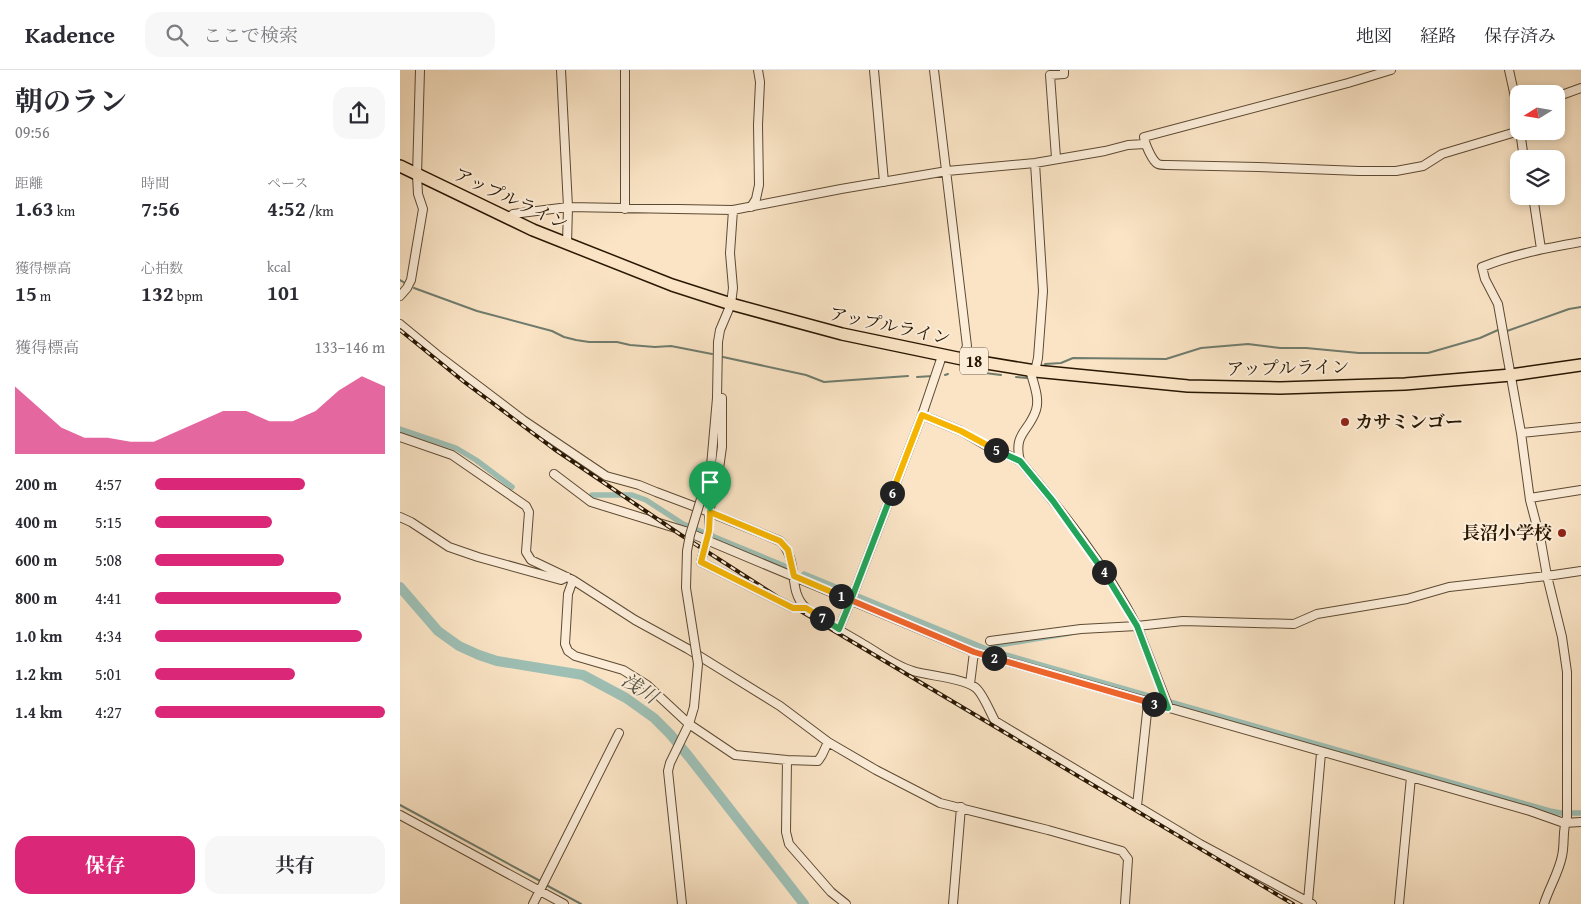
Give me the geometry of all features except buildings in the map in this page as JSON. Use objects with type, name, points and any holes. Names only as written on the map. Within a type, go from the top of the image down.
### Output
[{"type":"highway","name":"アップルライン","points":[[400,166],[508,219],[672,285],[731,304],[842,334],[942,356],[1032,371],[1188,386],[1280,388],[1405,384],[1511,375],[1581,365]]},
{"type":"street","points":[[400,296],[411,280],[423,209],[418,194],[417,176],[420,70]]},
{"type":"street","points":[[561,70],[568,208],[567,244]]},
{"type":"street","points":[[625,70],[625,209]]},
{"type":"street","points":[[751,207],[756,199],[759,185],[758,125],[760,82],[758,70]]},
{"type":"street","points":[[874,70],[884,182]]},
{"type":"street","points":[[934,70],[967,346],[962,359]]},
{"type":"street","points":[[1056,158],[1050,75],[1064,74],[1064,70]]},
{"type":"street","points":[[1391,70],[1144,137],[1145,144],[1155,161],[1159,164],[1167,165],[1360,171],[1396,170],[1423,166],[1442,154],[1510,134]]},
{"type":"street","points":[[1509,70],[1512,85]]},
{"type":"street","points":[[1565,93],[1581,88]]},
{"type":"street","points":[[508,219],[513,214],[568,208],[733,210],[947,171],[1035,163],[1106,151],[1128,145],[1145,144]]},
{"type":"street","points":[[1020,461],[1018,453],[1019,439],[1037,408],[1032,371],[1038,358],[1043,291],[1035,163]]},
{"type":"street","points":[[1534,205],[1541,249]]},
{"type":"street","points":[[682,904],[668,772],[689,724],[694,707],[698,664],[686,588],[687,551],[711,466],[717,398],[718,342],[720,330],[731,304],[733,288],[730,273],[730,253],[733,210]]},
{"type":"street","points":[[1544,904],[1561,862],[1563,852],[1566,817],[1566,672],[1562,637],[1530,498],[1521,433],[1498,304],[1482,267],[1505,258],[1581,242]]},
{"type":"street","points":[[400,324],[523,420],[606,476],[639,485],[780,541],[788,550],[799,600],[806,608],[839,629],[901,667],[970,684],[978,689],[995,721],[1200,844],[1310,903],[1321,753]]},
{"type":"street","points":[[839,629],[922,415],[942,356]]},
{"type":"street","points":[[717,398],[722,398],[722,448],[701,562],[793,608],[806,608]]},
{"type":"street","points":[[922,415],[961,431],[1020,461],[1053,501],[1104,571],[1137,626],[1167,703]]},
{"type":"street","points":[[1521,433],[1581,427]]},
{"type":"street","points":[[400,437],[452,455],[526,506],[529,512],[526,552],[531,560],[570,579],[780,706],[828,742],[940,803],[1122,851],[1128,859],[1125,904]]},
{"type":"street","points":[[554,474],[591,502],[707,536],[794,576],[853,596],[974,652],[1148,703],[1167,703],[1321,753],[1530,811],[1566,817],[1581,822]]},
{"type":"street","points":[[1530,498],[1581,490]]},
{"type":"street","points":[[400,517],[449,547],[478,558],[561,580],[570,579]]},
{"type":"street","points":[[990,642],[1081,630],[1183,621],[1294,624],[1317,614],[1407,599],[1449,587],[1581,571]]},
{"type":"street","points":[[570,579],[565,644],[568,651],[575,656],[622,670],[631,675],[647,685],[689,724],[735,755],[787,760],[818,760],[828,742]]},
{"type":"street","points":[[970,684],[974,652]]},
{"type":"street","points":[[1137,806],[1148,703]]},
{"type":"street","points":[[532,904],[619,733]]},
{"type":"street","points":[[787,760],[786,832],[789,844],[831,892],[846,904]]},
{"type":"street","points":[[1399,904],[1411,777]]},
{"type":"street","points":[[953,904],[961,808]]},
{"type":"street","points":[[400,815],[564,904]]},
{"type":"waterway","points":[[400,280],[405,283]]},
{"type":"waterway","points":[[414,288],[477,311],[552,331],[576,340],[617,342],[655,347],[671,346],[712,354]]},
{"type":"waterway","points":[[1507,331],[1569,309],[1581,307]]},
{"type":"waterway","points":[[1045,364],[1061,363],[1073,358],[1166,359],[1201,348],[1248,344],[1359,353],[1428,353],[1480,338],[1498,330]]},
{"type":"waterway","points":[[723,357],[806,375],[824,382],[908,376]]},
{"type":"waterway","points":[[977,372],[1001,375]]},
{"type":"waterway","points":[[917,377],[933,376]]},
{"type":"waterway","points":[[1016,377],[1027,378]]},
{"type":"waterway","points":[[400,429],[456,448],[476,460],[512,487]]},
{"type":"waterway","points":[[592,495],[632,495],[646,500],[683,524],[787,567]]},
{"type":"waterway","points":[[804,574],[989,650],[1550,811],[1581,813]]},
{"type":"waterway","name":"浅川","points":[[400,587],[438,631],[459,646],[497,661],[583,675],[626,698],[654,718],[690,758],[804,904]]},
{"type":"waterway","points":[[989,650],[993,646],[1070,633]]},
{"type":"waterway","points":[[400,805],[542,882]]},
{"type":"waterway","points":[[546,885],[581,904]]},
{"type":"railway","points":[[400,330],[463,381],[554,449],[681,535],[787,603],[1293,904]]},
{"type":"place","name":"カサミンゴー","points":[[1345,422]]},
{"type":"place","name":"長沼小学校","points":[[1562,533]]},
{"type":"route","points":[[710,512],[709,531],[701,562],[793,608],[806,608],[839,629],[851,600],[922,415],[961,431],[1020,461],[1053,501],[1104,571],[1130,613],[1161,686],[1168,708],[974,652],[960,646],[851,600],[794,576],[791,557],[780,541],[710,512]]}]
